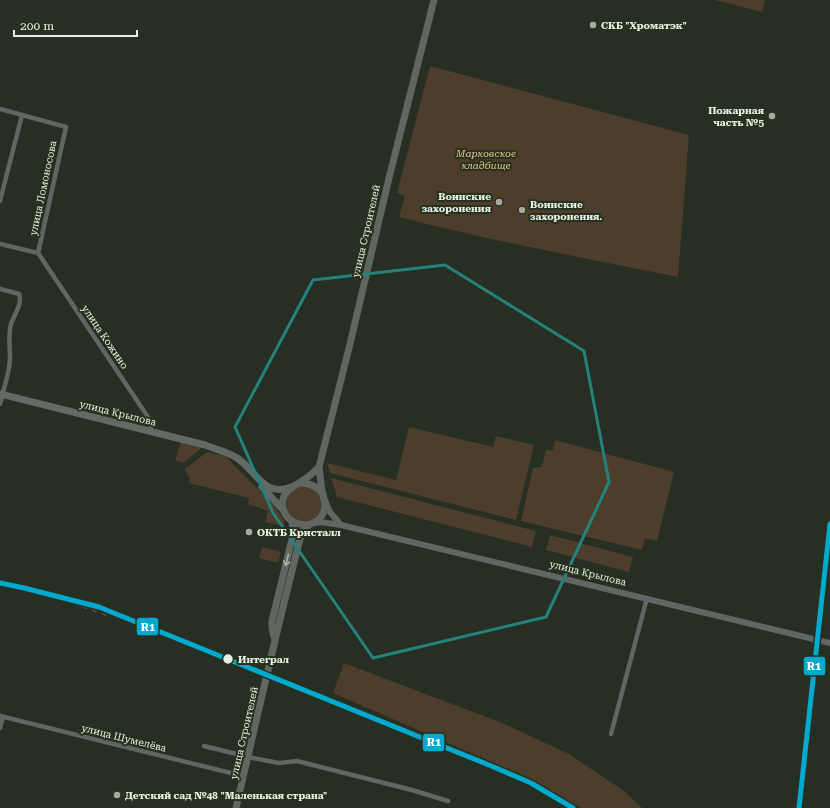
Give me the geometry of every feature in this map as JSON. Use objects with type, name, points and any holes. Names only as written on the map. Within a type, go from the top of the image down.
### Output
[{"type":"main road","name":"улица Строителей","points":[[236,808],[268,674],[274,639],[300,539],[303,531],[320,518],[325,506],[319,467],[434,0]]},
{"type":"main road","name":"улица Крылова","points":[[1,395],[205,446],[230,454],[245,464],[270,489],[281,490],[291,487]]},
{"type":"main road","name":"улица Крылова","points":[[230,454],[284,511]]},
{"type":"main road","points":[[311,524],[303,525],[292,521],[284,511],[283,504],[284,498],[291,487],[299,484],[319,467]]},
{"type":"main road","points":[[299,484],[310,484],[315,486],[324,497]]},
{"type":"main road","name":"улица Строителей","points":[[274,639],[272,621],[292,539],[292,521]]},
{"type":"street","points":[[0,109],[22,115],[0,201]]},
{"type":"street","name":"улица Ломоносова","points":[[22,115],[66,127],[38,254]]},
{"type":"street","points":[[0,244],[38,254]]},
{"type":"street","name":"улица Кожино","points":[[38,254],[148,417],[151,432]]},
{"type":"street","points":[[0,289],[19,294],[21,297],[9,333],[10,359],[0,404]]},
{"type":"street","points":[[324,497],[330,512],[341,525]]},
{"type":"street","name":"улица Крылова","points":[[311,524],[341,525],[830,643]]},
{"type":"street","points":[[611,734],[647,598]]},
{"type":"street","points":[[0,728],[1,716]]},
{"type":"street","name":"улица Шумелёва","points":[[1,716],[243,776]]},
{"type":"street","points":[[204,746],[278,764],[297,761],[412,790],[448,801]]},
{"type":"highlighted area","points":[[445,265],[584,351],[609,482],[546,617],[373,658],[273,513],[235,427],[313,280]]},
{"type":"green space","points":[[715,0],[765,0],[762,12]]},
{"type":"green space","name":"Марковское кладбище","points":[[430,66],[689,135],[678,277],[503,242],[399,217],[405,196],[397,193]]},
{"type":"green space","points":[[409,427],[493,447],[496,436],[534,445],[516,520],[330,473],[327,463],[396,480]]},
{"type":"green space","points":[[555,440],[674,472],[657,541],[645,538],[642,550],[521,521],[533,468],[542,467],[546,450],[553,451]]},
{"type":"green space","points":[[181,442],[202,448],[183,463],[175,460]]},
{"type":"green space","points":[[207,452],[225,456],[273,504],[285,522],[283,526],[265,522],[268,511],[248,504],[249,498],[189,483],[190,479],[185,469]]},
{"type":"green space","points":[[331,478],[536,531],[532,547],[337,497]]},
{"type":"green space","points":[[307,486],[317,491],[321,497],[321,511],[317,517],[311,521],[301,522],[291,517],[287,511],[286,501],[291,491],[297,487]]},
{"type":"green space","points":[[550,535],[633,557],[629,572],[546,550]]},
{"type":"green space","points":[[262,547],[281,552],[278,563],[259,558]]},
{"type":"green space","points":[[344,663],[502,723],[569,754],[624,791],[642,808],[581,808],[548,790],[537,782],[333,693]]},
{"type":"railway","points":[[799,808],[830,524]]},
{"type":"railway","points":[[6,584],[65,601],[108,616]]},
{"type":"transit line","name":"R1","points":[[799,808],[830,524]]},
{"type":"transit line","name":"R1","points":[[0,583],[99,607],[489,765],[531,783],[573,808]]},
{"type":"place","name":"СКБ \"Хроматэк\"","points":[[593,25]]},
{"type":"place","name":"Пожарная часть №5","points":[[772,116]]},
{"type":"place","name":"Воинские захоронения","points":[[499,202]]},
{"type":"place","name":"Воинские захоронения.","points":[[522,210]]},
{"type":"place","name":"ОКТБ Кристалл","points":[[249,532]]},
{"type":"place","name":"Интеграл","points":[[228,659]]},
{"type":"place","name":"Детский сад №48 \"Маленькая страна\"","points":[[117,795]]}]
